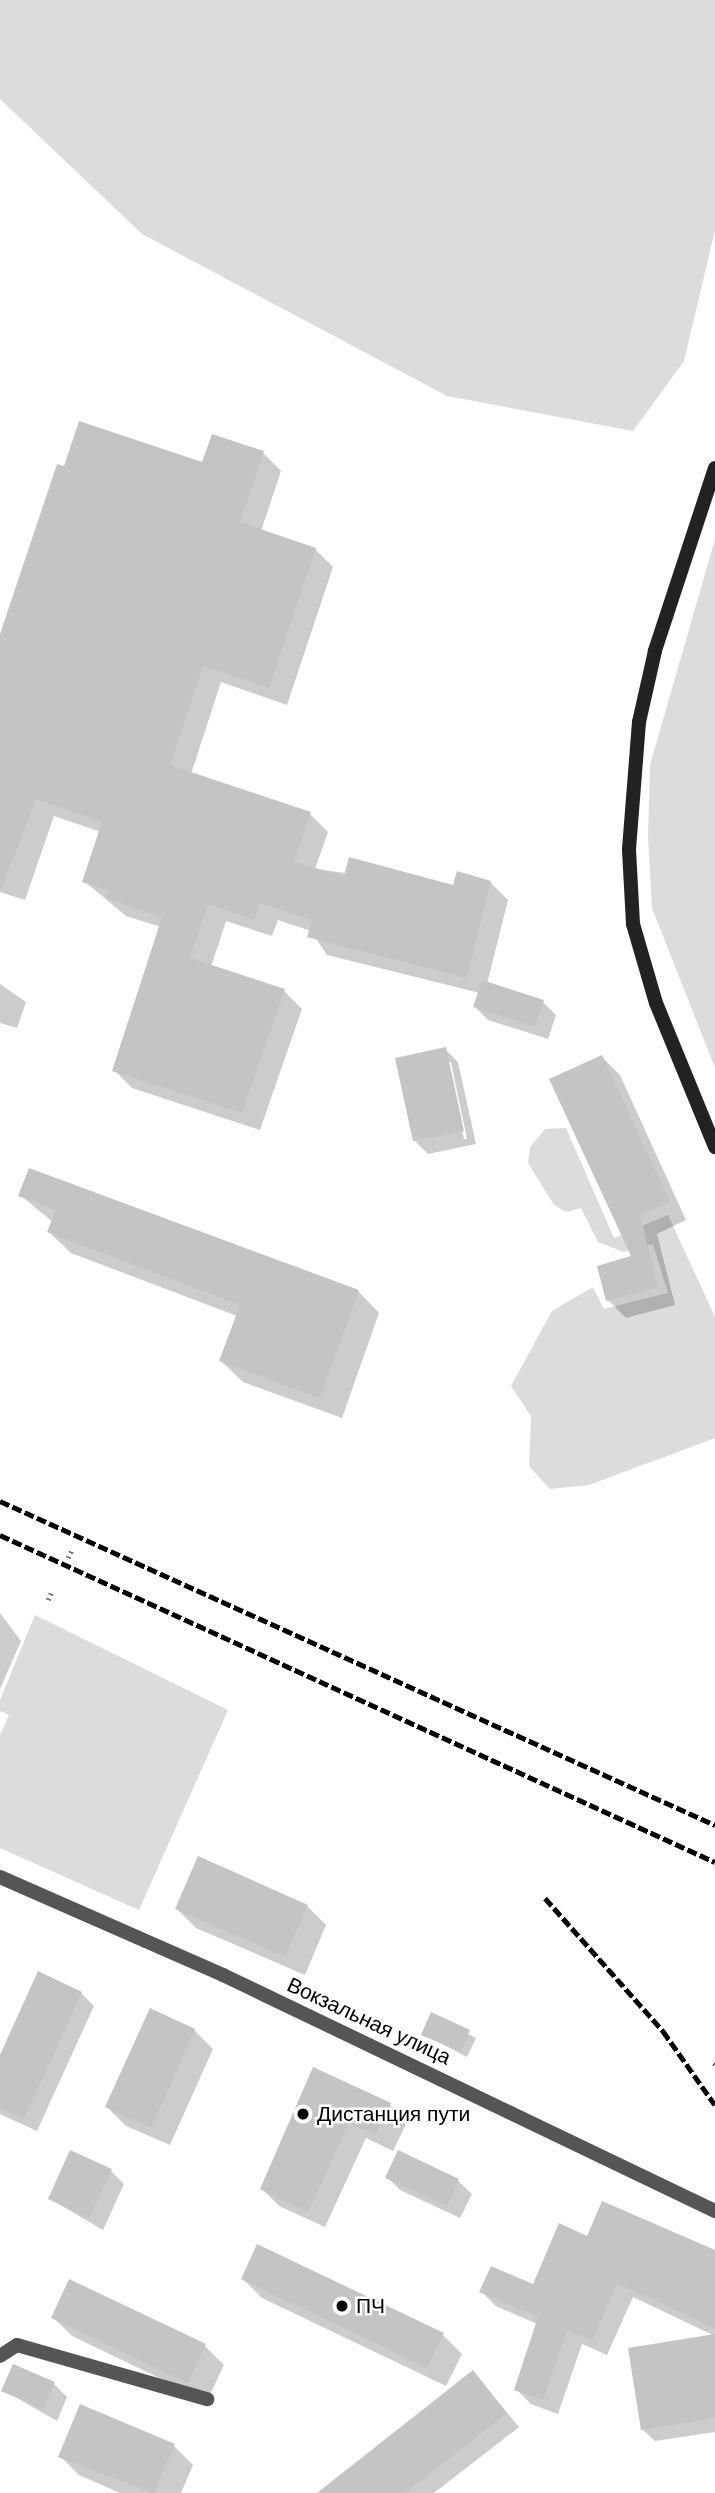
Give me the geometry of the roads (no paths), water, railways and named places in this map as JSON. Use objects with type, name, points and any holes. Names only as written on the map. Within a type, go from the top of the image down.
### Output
[{"type":"main road","points":[[714,470],[649,675],[633,774],[629,850],[641,950],[666,1033],[715,1147]]},
{"type":"street","name":"Вокзальная улица","points":[[0,1877],[272,1998],[715,2211]]},
{"type":"street","points":[[0,2356],[17,2346],[207,2399]]},
{"type":"railway","points":[[0,1501],[715,1825]]},
{"type":"railway","points":[[0,1535],[715,1862]]},
{"type":"railway","points":[[545,1898],[663,2031],[715,2105]]},
{"type":"place","name":"Дистанция пути","points":[[303,2114]]},
{"type":"place","name":"ПЧ","points":[[342,2306]]}]
